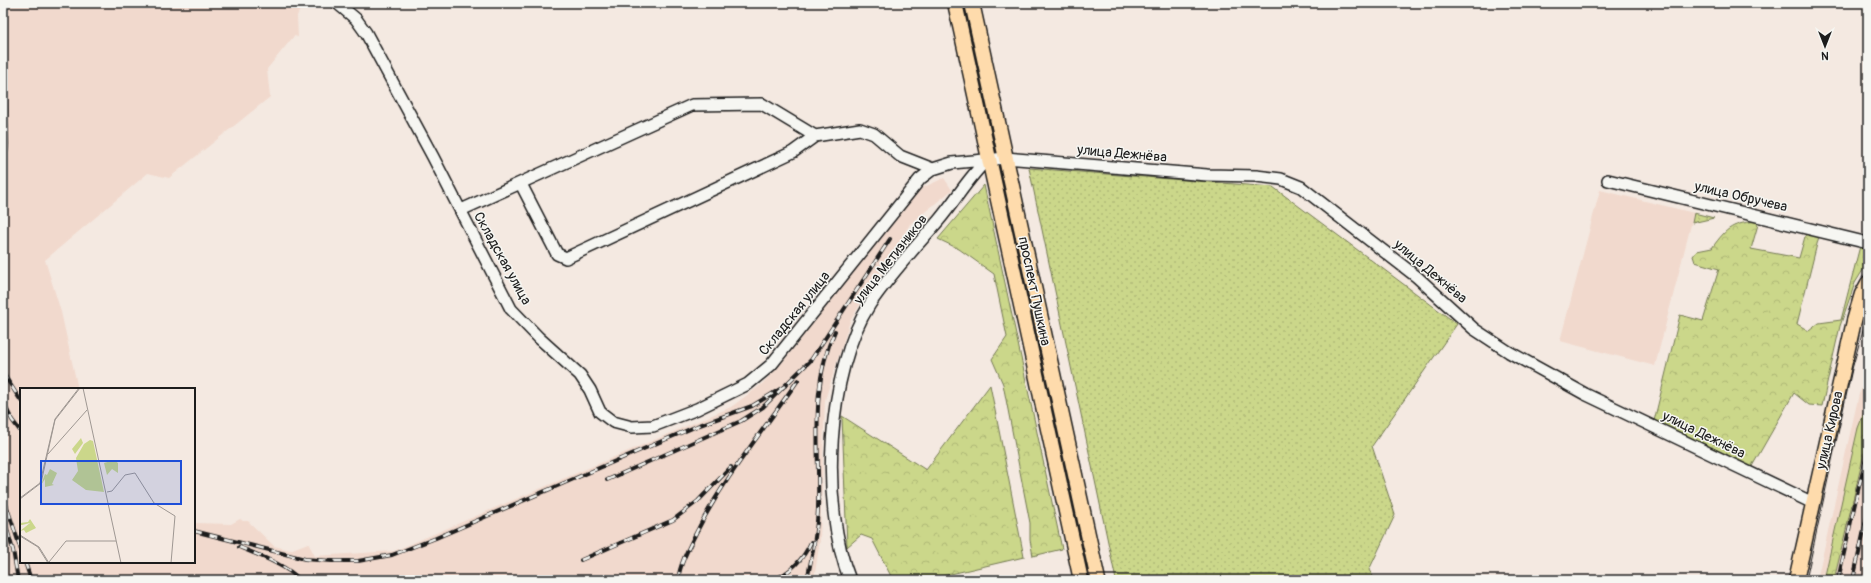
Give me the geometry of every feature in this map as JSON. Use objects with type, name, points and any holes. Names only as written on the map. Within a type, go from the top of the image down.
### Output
[{"type":"main road","name":"проспект Пушкина","points":[[955,3],[1081,580]]},
{"type":"main road","name":"проспект Пушкина","points":[[972,3],[1098,580]]},
{"type":"main road","name":"улица Кирова","points":[[1796,580],[1854,321],[1862,294],[1868,283]]},
{"type":"street","name":"Складская улица","points":[[337,3],[356,19],[366,33],[461,210],[511,309],[539,338],[580,375],[590,390],[600,412],[614,422],[632,427],[653,426],[697,409],[748,384],[771,366],[920,179],[933,169],[952,163],[989,158]]},
{"type":"street","points":[[461,210],[692,105],[762,104],[815,136]]},
{"type":"street","points":[[521,184],[557,254],[566,258],[793,152],[815,136],[860,128],[874,134],[900,156],[933,169]]},
{"type":"street","name":"улица Дежнёва","points":[[989,158],[1006,158],[1207,176],[1281,179],[1301,187],[1417,277],[1474,329],[1509,352],[1585,394],[1813,503]]},
{"type":"street","name":"улица Метизников","points":[[850,580],[842,559],[833,506],[832,453],[833,420],[838,390],[849,353],[859,326],[870,304],[893,274],[950,207],[978,168],[989,158]]},
{"type":"street","name":"улица Обручева","points":[[1608,180],[1868,243]]},
{"type":"shaded area","points":[[3,3],[303,3],[297,16],[298,37],[294,36],[267,69],[270,97],[169,178],[148,173],[45,260],[61,312],[78,388],[20,388],[20,563],[195,563],[195,523],[231,524],[240,519],[243,521],[248,521],[274,546],[290,550],[308,543],[315,556],[394,551],[731,407],[761,385],[786,358],[894,219],[922,188],[944,178],[952,190],[910,224],[850,321],[825,400],[820,540],[814,580],[3,580]]},
{"type":"shaded area","points":[[1600,190],[1694,213],[1655,366],[1560,341]]},
{"type":"shaded area","points":[[1868,376],[1868,580],[1817,580],[1859,394]]},
{"type":"green space","points":[[1029,168],[1273,187],[1457,324],[1372,446],[1395,515],[1369,570],[1375,580],[1116,580]]},
{"type":"green space","points":[[984,185],[1062,549],[1033,556],[1030,540],[1030,523],[1003,384],[992,359],[1007,337],[994,274],[959,249],[938,239]]},
{"type":"green space","points":[[1694,213],[1714,218],[1692,223]]},
{"type":"green space","points":[[1759,221],[1751,249],[1799,258],[1806,233],[1819,236],[1797,324],[1809,331],[1819,323],[1841,320],[1860,246],[1868,249],[1868,262],[1855,283],[1840,326],[1822,406],[1809,405],[1794,393],[1751,468],[1654,421],[1680,315],[1703,321],[1719,269],[1695,262],[1693,256],[1697,251],[1712,248],[1722,235],[1731,227],[1743,223]]},
{"type":"green space","points":[[990,385],[1024,557],[925,580],[893,580],[872,539],[861,535],[847,547],[842,416],[926,470]]},
{"type":"green space","points":[[1868,403],[1868,437],[1834,580],[1824,580],[1858,428]]},
{"type":"tram line","points":[[1806,580],[1852,369],[1868,312]]},
{"type":"railway","points":[[3,17],[7,145],[3,178]]},
{"type":"railway","points":[[607,480],[741,421],[763,407],[811,360],[890,239]]},
{"type":"railway","points":[[807,580],[814,544],[818,508],[817,441],[819,396],[827,352],[835,331]]},
{"type":"railway","points":[[3,373],[20,399]]},
{"type":"railway","points":[[678,580],[682,562],[706,514],[744,456],[798,380]]},
{"type":"railway","points":[[195,531],[305,559],[358,561],[392,555],[436,538],[697,426],[752,406],[785,386]]},
{"type":"railway","points":[[3,402],[12,420],[20,431]]},
{"type":"railway","points":[[1838,580],[1868,452]]},
{"type":"railway","points":[[581,560],[673,520],[698,501],[731,467]]},
{"type":"railway","points":[[3,495],[20,547]]},
{"type":"railway","points":[[1853,580],[1868,512]]},
{"type":"railway","points":[[3,515],[13,550],[18,580]]},
{"type":"railway","points":[[773,580],[796,565],[811,542]]},
{"type":"railway","points":[[239,547],[280,565],[300,580]]},
{"type":"railway","points":[[25,563],[31,580]]}]
